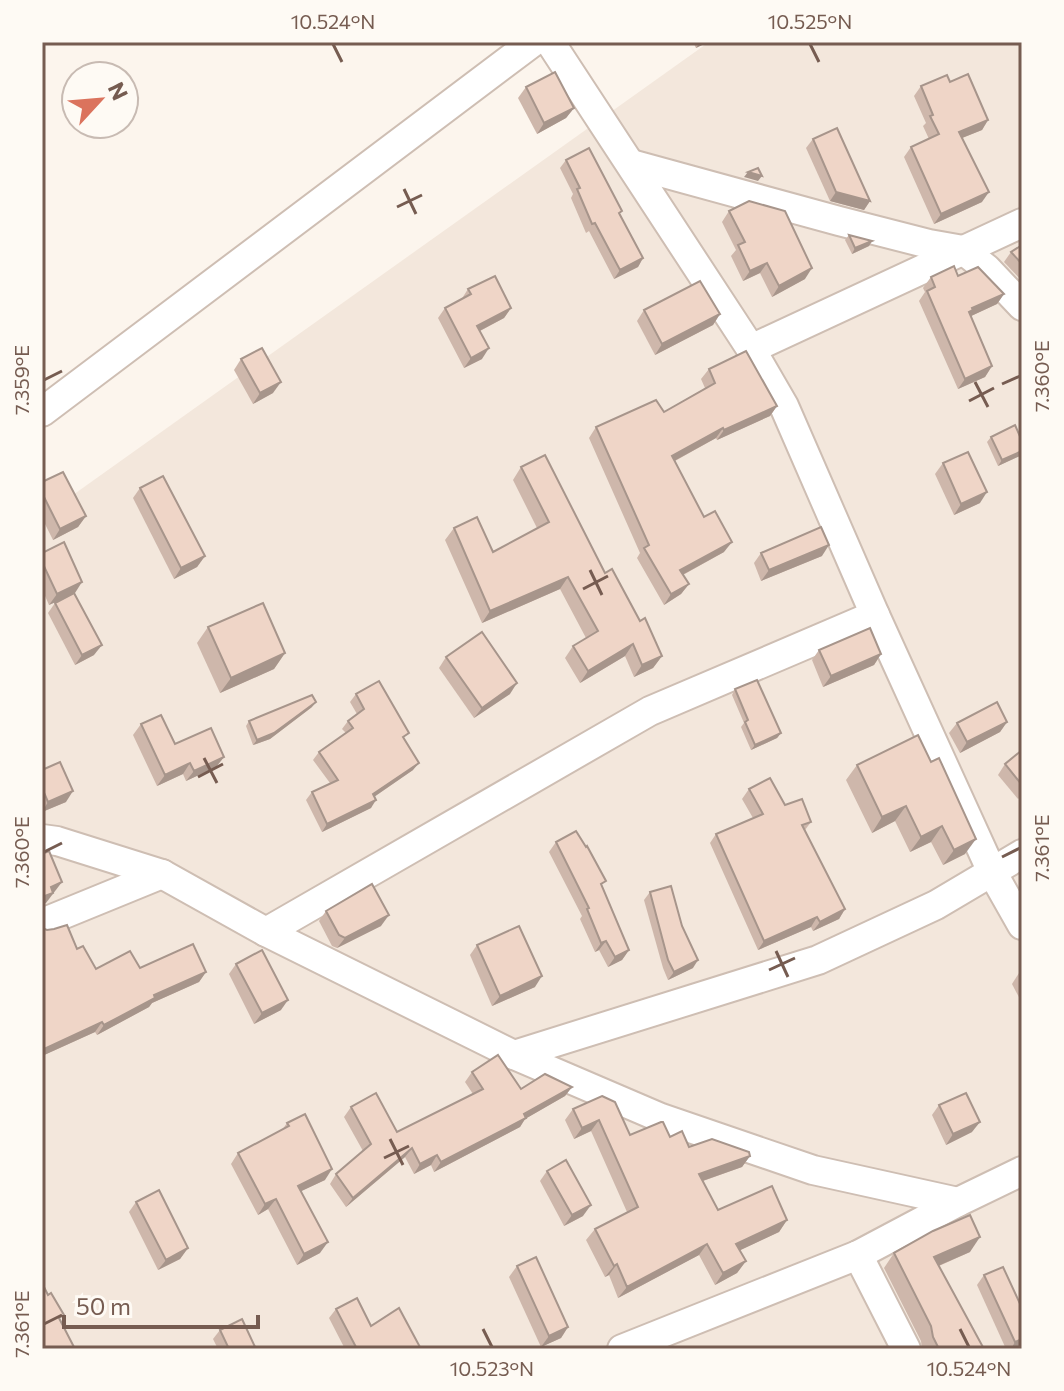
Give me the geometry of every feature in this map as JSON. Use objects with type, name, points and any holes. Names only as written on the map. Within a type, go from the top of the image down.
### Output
[{"type":"street","points":[[42,412],[533,42]]},
{"type":"street","points":[[550,42],[751,349],[784,406],[992,872],[1022,925]]},
{"type":"street","points":[[631,164],[854,225],[963,250],[987,269],[1022,306]]},
{"type":"street","points":[[751,349],[1022,223]]},
{"type":"street","points":[[266,932],[650,711],[875,615]]},
{"type":"street","points":[[42,839],[162,874],[266,932],[514,1055],[661,1118],[813,1170],[958,1202]]},
{"type":"street","points":[[514,1055],[818,960],[936,905],[1022,854]]},
{"type":"street","points":[[42,923],[162,874]]},
{"type":"street","points":[[622,1349],[858,1255],[1022,1171]]},
{"type":"street","points":[[858,1255],[906,1349]]},
{"type":"shaded area","points":[[709,42],[1022,42],[1022,1349],[42,1349],[42,517]]},
{"type":"building","points":[[555,72],[574,108],[544,123],[526,87]]},
{"type":"building","points":[[968,74],[988,120],[959,132],[989,192],[941,214],[911,147],[939,134],[921,86],[947,75],[950,82]]},
{"type":"building","points":[[837,128],[870,201],[836,192],[813,139]]},
{"type":"building","points":[[589,148],[643,258],[620,270],[595,223],[592,224],[577,189],[580,188],[566,160]]},
{"type":"building","points":[[758,168],[762,176],[748,172]]},
{"type":"building","points":[[749,201],[785,211],[812,268],[779,286],[767,263],[750,271],[738,245],[745,242],[729,211]]},
{"type":"building","points":[[849,235],[872,241],[855,248]]},
{"type":"building","points":[[1022,245],[1022,264],[1011,252]]},
{"type":"building","points":[[954,266],[958,276],[978,267],[1004,294],[969,312],[992,366],[965,379],[927,291],[935,287],[931,277]]},
{"type":"building","points":[[495,276],[511,308],[477,326],[489,348],[471,358],[445,308],[471,294],[468,289]]},
{"type":"building","points":[[700,281],[720,314],[662,344],[644,310]]},
{"type":"building","points":[[262,348],[281,382],[260,393],[241,359]]},
{"type":"building","points":[[746,351],[777,406],[723,428],[672,456],[704,517],[715,511],[732,542],[680,570],[689,584],[671,594],[644,548],[649,545],[596,427],[656,400],[664,412],[715,383],[709,369]]},
{"type":"building","points":[[1015,425],[1022,441],[1022,451],[1002,460],[991,437]]},
{"type":"building","points":[[968,452],[987,492],[961,504],[943,463]]},
{"type":"building","points":[[545,455],[605,573],[612,569],[640,621],[645,618],[662,656],[642,665],[633,644],[588,671],[573,646],[598,631],[568,577],[490,611],[454,528],[477,517],[493,552],[549,522],[521,467]]},
{"type":"building","points":[[63,472],[86,516],[60,529],[42,493],[42,482]]},
{"type":"building","points":[[163,476],[205,556],[181,568],[140,488]]},
{"type":"building","points":[[821,527],[829,545],[769,570],[761,553]]},
{"type":"building","points":[[64,542],[82,582],[57,594],[42,562],[42,553]]},
{"type":"building","points":[[74,593],[102,645],[82,655],[55,603]]},
{"type":"building","points":[[263,603],[285,653],[231,678],[208,627]]},
{"type":"building","points":[[870,628],[881,654],[831,676],[819,650]]},
{"type":"building","points":[[482,632],[517,683],[482,708],[446,657]]},
{"type":"building","points":[[757,680],[781,733],[755,745],[735,689]]},
{"type":"building","points":[[379,681],[409,733],[403,737],[419,763],[373,794],[376,800],[327,824],[312,792],[338,780],[319,752],[353,728],[348,721],[364,709],[356,694]]},
{"type":"building","points":[[312,695],[316,702],[274,733],[257,740],[249,721]]},
{"type":"building","points":[[997,702],[1007,722],[967,742],[957,723]]},
{"type":"building","points":[[161,715],[175,744],[211,728],[224,757],[194,771],[190,763],[165,775],[141,724]]},
{"type":"building","points":[[918,735],[931,762],[939,758],[976,839],[954,850],[942,826],[921,837],[906,806],[882,817],[857,765]]},
{"type":"building","points":[[1022,750],[1022,785],[1005,764]]},
{"type":"building","points":[[60,762],[73,791],[48,802],[42,788],[42,770]]},
{"type":"building","points":[[770,778],[785,805],[802,799],[811,822],[802,825],[845,909],[820,922],[817,917],[764,941],[716,834],[763,814],[749,789]]},
{"type":"building","points":[[576,831],[606,881],[601,884],[629,950],[615,957],[606,941],[601,943],[589,908],[556,842]]},
{"type":"building","points":[[49,851],[62,882],[51,887],[53,893],[42,897],[42,854]]},
{"type":"building","points":[[372,884],[389,915],[345,938],[339,935],[326,911]]},
{"type":"building","points":[[671,886],[682,926],[698,960],[674,972],[650,892]]},
{"type":"building","points":[[67,925],[77,949],[83,946],[96,969],[130,951],[140,968],[193,944],[206,972],[154,995],[155,998],[104,1025],[102,1022],[42,1050],[42,928],[47,930]]},
{"type":"building","points":[[519,926],[542,976],[500,996],[477,945]]},
{"type":"building","points":[[262,950],[288,1000],[262,1013],[236,964]]},
{"type":"building","points":[[498,1055],[521,1089],[545,1074],[572,1087],[524,1114],[526,1118],[441,1162],[437,1155],[420,1164],[412,1148],[353,1198],[336,1174],[371,1144],[351,1107],[376,1093],[397,1132],[483,1089],[472,1072]]},
{"type":"building","points":[[966,1093],[980,1122],[953,1134],[939,1105]]},
{"type":"building","points":[[602,1096],[615,1102],[630,1135],[663,1122],[670,1137],[682,1131],[689,1147],[712,1139],[749,1152],[750,1156],[699,1174],[718,1210],[772,1186],[787,1220],[736,1244],[746,1261],[723,1273],[707,1244],[627,1287],[595,1229],[638,1207],[599,1120],[582,1128],[573,1109]]},
{"type":"building","points":[[305,1114],[332,1169],[298,1186],[328,1242],[304,1254],[276,1199],[265,1204],[238,1153]]},
{"type":"building","points":[[566,1160],[591,1205],[572,1215],[547,1171]]},
{"type":"building","points":[[159,1190],[188,1248],[166,1260],[136,1202]]},
{"type":"building","points":[[970,1215],[980,1237],[934,1257],[984,1349],[939,1349],[931,1326],[894,1253]]},
{"type":"building","points":[[536,1257],[568,1327],[549,1336],[517,1266]]},
{"type":"building","points":[[1003,1267],[1022,1308],[1022,1339],[1015,1342],[984,1275]]},
{"type":"building","points":[[42,1283],[64,1315],[59,1318],[75,1349],[42,1349]]},
{"type":"building","points":[[357,1298],[371,1326],[399,1308],[421,1349],[357,1349],[336,1309]]},
{"type":"building","points":[[242,1319],[256,1349],[229,1349],[220,1330]]}]
